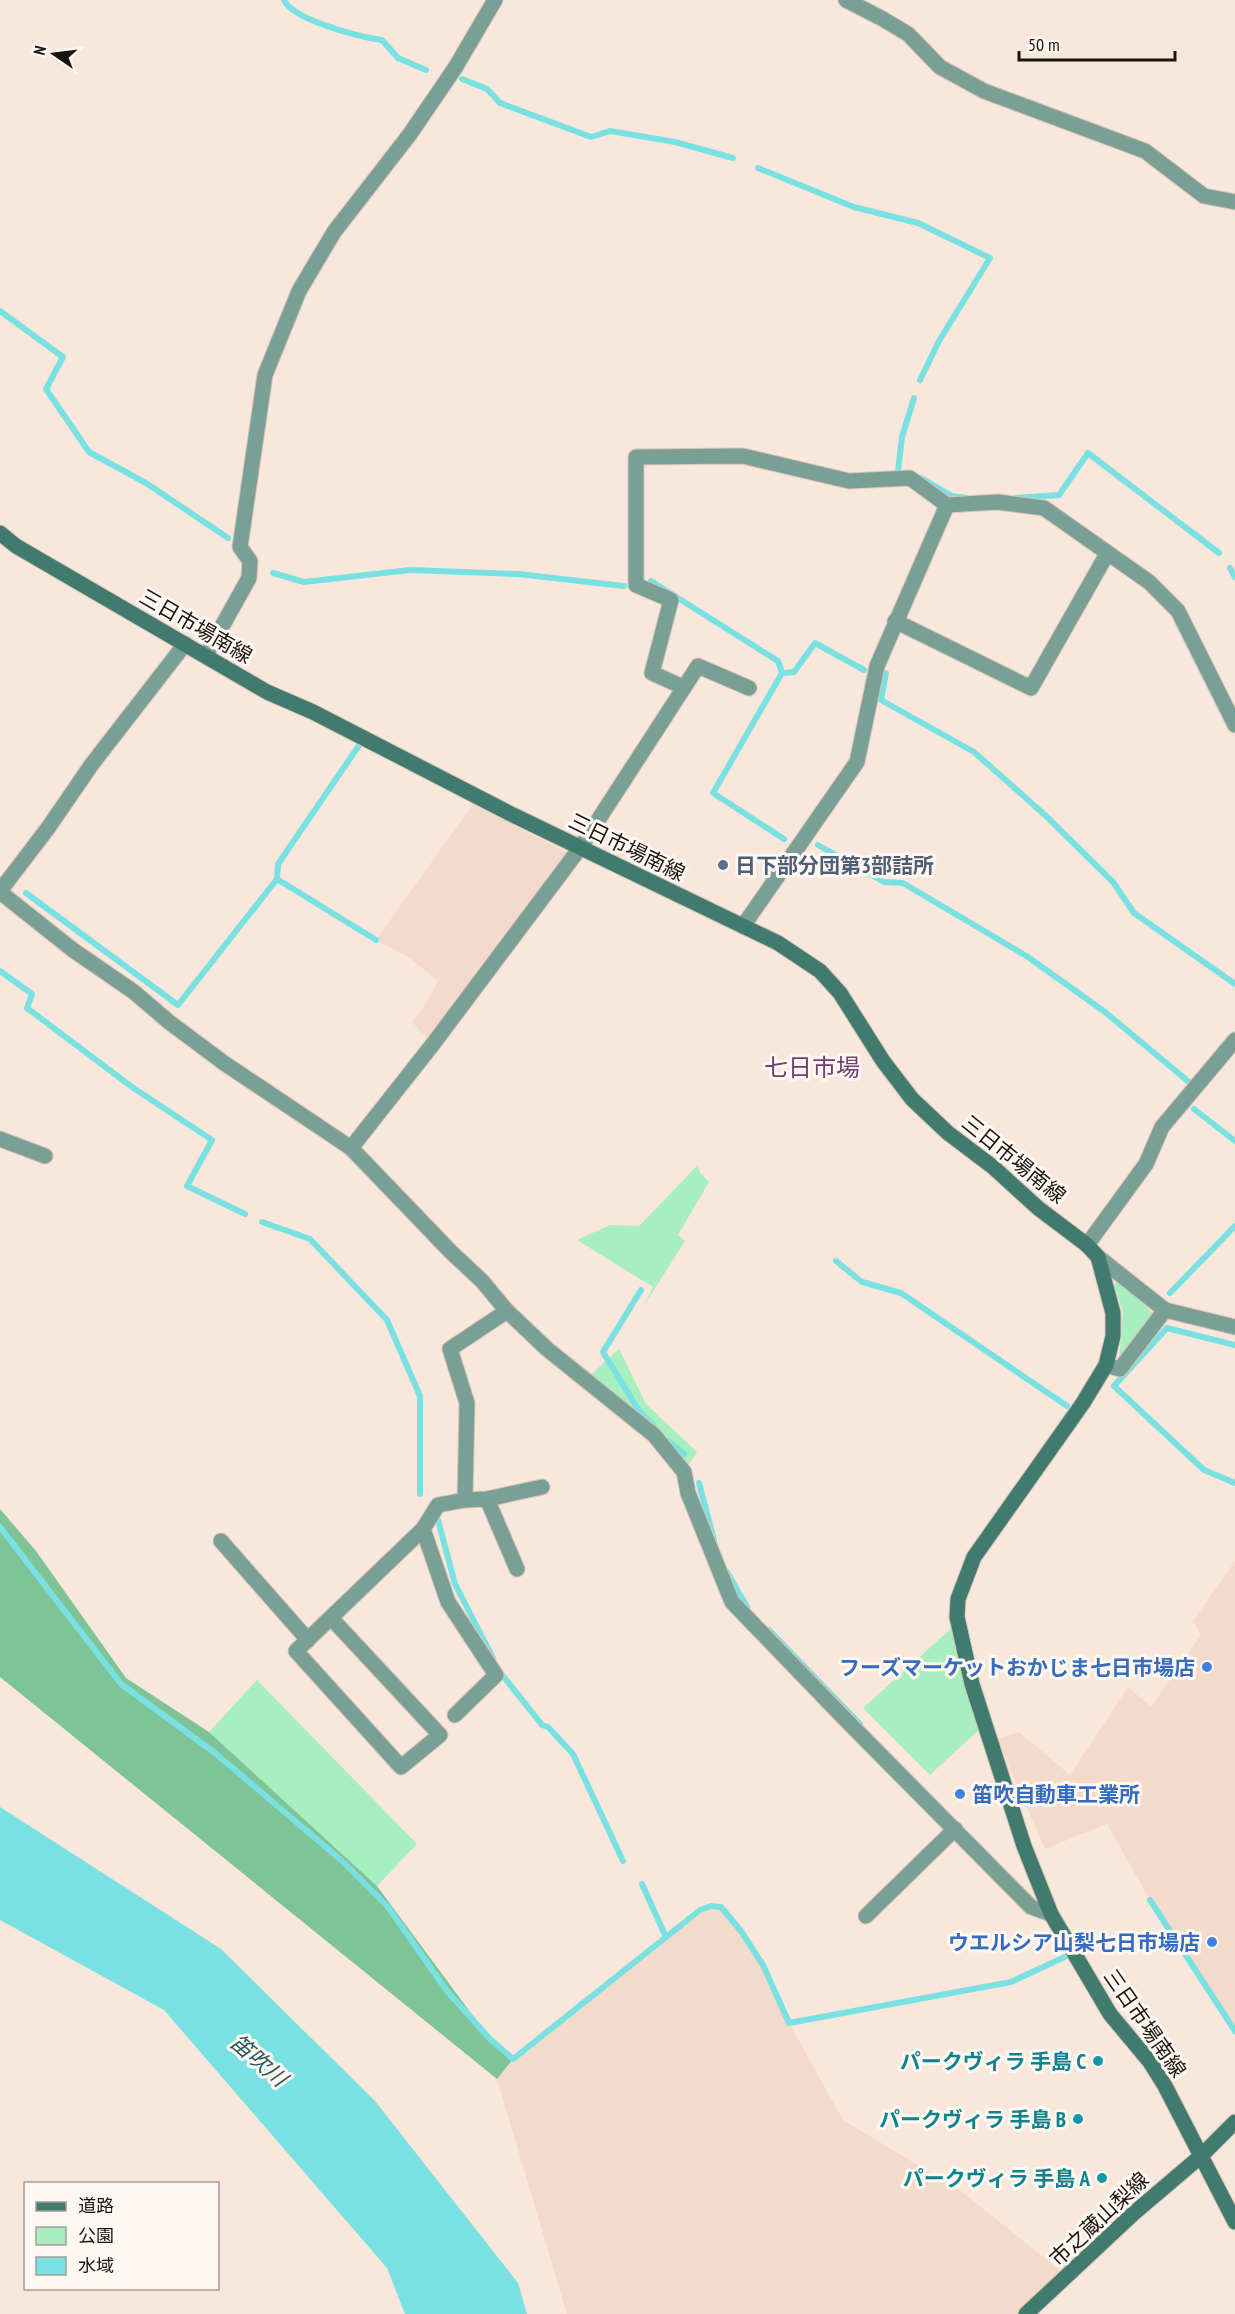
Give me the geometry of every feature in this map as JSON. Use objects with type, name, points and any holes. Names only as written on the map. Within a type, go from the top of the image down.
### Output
[{"type":"main road","name":"三日市場南線","points":[[0,533],[16,546],[267,692],[313,712],[580,848],[778,943],[820,971],[840,993],[883,1061],[912,1099],[948,1133],[993,1167],[1038,1208],[1087,1245],[1098,1257],[1113,1313],[1113,1336],[1106,1365],[1083,1403],[974,1557],[958,1599],[957,1617],[972,1684],[1024,1846],[1052,1914],[1110,2014],[1150,2062],[1165,2086],[1235,2222]]},
{"type":"main road","name":"市之蔵山梨線","points":[[1026,2314],[1134,2213],[1201,2156],[1235,2122]]},
{"type":"street","points":[[206,655],[249,578],[250,561],[240,547],[265,375],[299,291],[334,231],[410,134],[455,68],[495,0]]},
{"type":"street","points":[[846,0],[908,34],[940,67],[984,91],[1145,151],[1204,196],[1235,201]]},
{"type":"street","points":[[683,687],[652,673],[671,600],[636,585],[636,457],[742,456],[849,481],[910,478],[947,505],[998,502],[1044,508],[1149,582],[1178,611],[1235,725]]},
{"type":"street","points":[[743,926],[857,762],[877,666],[947,505]]},
{"type":"street","points":[[895,621],[1031,688],[1107,554]]},
{"type":"street","points":[[185,644],[92,764],[0,892],[73,950],[134,992],[169,1022],[224,1063],[351,1148],[482,1281],[507,1311],[547,1349],[654,1435],[684,1472],[688,1494],[732,1602],[1031,1907],[1052,1914]]},
{"type":"street","points":[[351,1148],[440,1035],[580,848],[698,666],[750,687]]},
{"type":"street","points":[[1087,1245],[1146,1164],[1162,1127],[1230,1056],[1235,1040]]},
{"type":"street","points":[[0,1139],[45,1156]]},
{"type":"street","points":[[1098,1257],[1164,1310],[1235,1327]]},
{"type":"street","points":[[1106,1365],[1120,1369],[1164,1310]]},
{"type":"street","points":[[465,1500],[467,1403],[450,1349],[507,1311]]},
{"type":"street","points":[[332,1619],[440,1735],[401,1767],[296,1651],[332,1619],[423,1529],[438,1505],[487,1499],[542,1486]]},
{"type":"street","points":[[487,1499],[517,1569]]},
{"type":"street","points":[[423,1529],[448,1602],[496,1675],[455,1715]]},
{"type":"street","points":[[221,1541],[308,1640]]},
{"type":"street","points":[[866,1916],[955,1829]]},
{"type":"shaded area","points":[[473,804],[574,856],[433,1044],[412,1022],[427,1002],[438,981],[410,958],[376,940]]},
{"type":"shaded area","points":[[1235,1561],[1235,2031],[1150,1900],[1107,1824],[1045,1849],[997,1739],[1019,1732],[1070,1775],[1128,1687],[1151,1707],[1201,1635],[1193,1621]]},
{"type":"shaded area","points":[[711,1906],[721,1907],[741,1931],[763,1965],[789,2023],[843,2120],[962,2192],[1067,2276],[1026,2314],[567,2314],[497,2079],[513,2059],[700,1910]]},
{"type":"green space","points":[[698,1165],[700,1173],[709,1182],[678,1235],[685,1241],[643,1307],[653,1287],[577,1240],[610,1225],[639,1226]]},
{"type":"green space","points":[[1120,1279],[1158,1319],[1119,1359],[1123,1312],[1114,1285]]},
{"type":"green space","points":[[619,1349],[646,1404],[697,1452],[684,1472],[585,1380]]},
{"type":"green space","points":[[0,1509],[36,1551],[126,1678],[209,1732],[377,1886],[490,2039],[513,2059],[497,2079],[0,1677]]},
{"type":"green space","points":[[955,1625],[982,1727],[930,1775],[863,1708]]},
{"type":"green space","points":[[257,1680],[417,1844],[377,1886],[209,1732]]},
{"type":"water","name":"笛吹川","points":[[0,1807],[221,1949],[375,2101],[518,2283],[527,2314],[405,2314],[387,2268],[164,2010],[0,1920]]},
{"type":"waterway","points":[[284,0],[290,7],[313,21],[382,40],[398,58],[426,70]]},
{"type":"waterway","points":[[462,79],[487,89],[500,103],[591,137],[610,131],[675,142],[733,158]]},
{"type":"waterway","points":[[758,168],[854,207],[918,223],[990,258],[939,341],[920,380]]},
{"type":"waterway","points":[[0,311],[63,357],[46,389],[89,452],[146,483],[228,538]]},
{"type":"waterway","points":[[898,471],[902,437],[914,398]]},
{"type":"waterway","points":[[1015,498],[1059,495],[1088,453],[1219,553]]},
{"type":"waterway","points":[[921,478],[952,496],[966,498]]},
{"type":"waterway","points":[[1230,568],[1235,577]]},
{"type":"waterway","points":[[273,573],[304,582],[410,570],[518,574],[624,586]]},
{"type":"waterway","points":[[651,581],[778,661],[782,673],[794,672],[815,643],[864,670]]},
{"type":"waterway","points":[[782,673],[713,793],[784,839]]},
{"type":"waterway","points":[[886,673],[881,700],[974,752],[1046,816],[1113,882],[1134,913],[1235,984]]},
{"type":"waterway","points":[[277,879],[278,864],[362,741]]},
{"type":"waterway","points":[[818,845],[884,882],[903,883],[1028,957],[1105,1012],[1189,1082]]},
{"type":"waterway","points":[[26,893],[178,1005],[277,879],[376,940]]},
{"type":"waterway","points":[[0,971],[32,994],[27,1008],[132,1087],[212,1140],[187,1186],[245,1214]]},
{"type":"waterway","points":[[1194,1109],[1235,1141]]},
{"type":"waterway","points":[[262,1222],[310,1239],[387,1320],[420,1396],[420,1494]]},
{"type":"waterway","points":[[1170,1293],[1235,1226]]},
{"type":"waterway","points":[[836,1261],[862,1282],[901,1293],[1067,1406]]},
{"type":"waterway","points":[[641,1290],[603,1352],[639,1411],[653,1425]]},
{"type":"waterway","points":[[1235,1345],[1167,1328],[1114,1386],[1204,1470],[1235,1483]]},
{"type":"waterway","points":[[668,1441],[684,1454]]},
{"type":"waterway","points":[[699,1483],[714,1540]]},
{"type":"waterway","points":[[438,1520],[455,1584],[493,1658]]},
{"type":"waterway","points":[[0,1527],[121,1684],[215,1753],[341,1860],[388,1907],[447,1991],[490,2039],[513,2059],[700,1910],[711,1906],[721,1907],[741,1931],[763,1965],[789,2023],[1011,1982],[1071,1954]]},
{"type":"waterway","points":[[727,1572],[747,1607]]},
{"type":"waterway","points":[[769,1630],[860,1724]]},
{"type":"waterway","points":[[500,1672],[542,1725],[548,1727],[573,1754],[623,1861]]},
{"type":"waterway","points":[[642,1884],[666,1937]]},
{"type":"waterway","points":[[1150,1900],[1235,2031]]},
{"type":"place","name":"日下部分団第3部詰所","points":[[723,865]]},
{"type":"place","name":"フーズマーケットおかじま七日市場店","points":[[1207,1667]]},
{"type":"place","name":"笛吹自動車工業所","points":[[960,1794]]},
{"type":"place","name":"ウエルシア山梨七日市場店","points":[[1212,1942]]},
{"type":"place","name":"パークヴィラ 手島 C","points":[[1098,2061]]},
{"type":"place","name":"パークヴィラ 手島 B","points":[[1078,2119]]},
{"type":"place","name":"パークヴィラ 手島 A","points":[[1102,2178]]},
{"type":"district","name":"七日市場","points":[[812,1067]]}]
